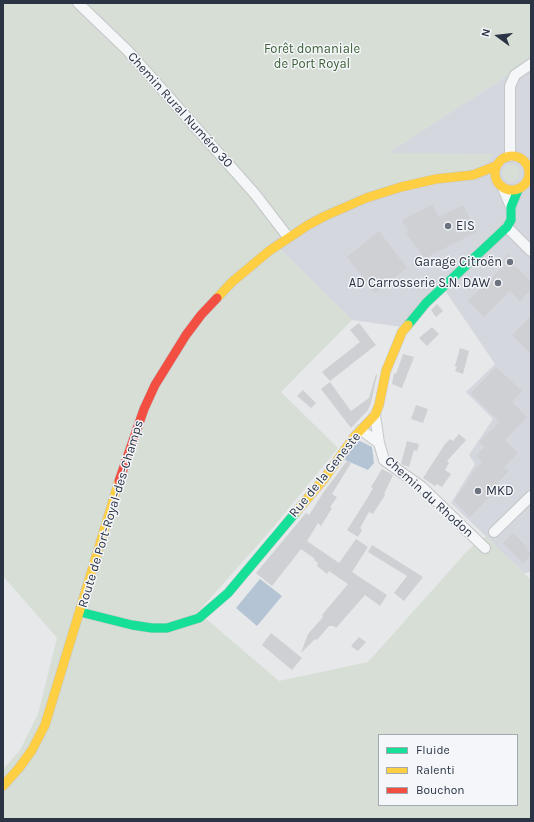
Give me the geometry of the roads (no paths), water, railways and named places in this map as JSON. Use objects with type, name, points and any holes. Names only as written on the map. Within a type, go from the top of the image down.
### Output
[{"type":"main road","points":[[507,227],[510,220],[511,207],[518,190],[528,182],[529,175],[529,167],[522,159],[510,156],[500,161],[496,166],[495,176],[500,185],[508,190],[518,190]]},
{"type":"main road","name":"Route de Port-Royal-des-Champs","points":[[3,786],[32,750],[45,725],[135,431],[155,385],[186,335],[217,297],[249,267],[288,238],[330,213],[383,192],[419,182],[473,175],[496,166]]},
{"type":"main road","name":"Route de Port-Royal-des-Champs","points":[[473,175],[500,185]]},
{"type":"main road","name":"Rue de la Geneste","points":[[80,612],[132,625],[152,628],[167,628],[199,618],[228,593],[323,480],[350,443],[375,415],[379,405],[386,371],[402,332],[426,303],[507,227]]},
{"type":"street","name":"Chemin Rural Numéro 30","points":[[78,3],[128,51],[255,194],[288,238]]},
{"type":"street","points":[[510,156],[510,86],[512,78],[531,64]]},
{"type":"street","points":[[500,185],[511,207]]},
{"type":"street","points":[[507,227],[531,251]]},
{"type":"street","name":"Chemin du Rhodon","points":[[375,415],[379,443],[384,460],[422,487],[485,548]]},
{"type":"street","name":"Chemin du Rhodon","points":[[361,430],[379,443]]},
{"type":"street","points":[[494,532],[531,496]]},
{"type":"water","points":[[358,440],[372,447],[374,463],[368,470],[343,459]]},
{"type":"water","points":[[260,579],[282,596],[257,626],[236,608]]},
{"type":"place","name":"EIS","points":[[448,226]]},
{"type":"place","name":"Garage Citroën","points":[[510,262]]},
{"type":"place","name":"AD Carrosserie S.N. DAW","points":[[498,283]]},
{"type":"place","name":"MKD","points":[[478,491]]},
{"type":"park label","name":"Forêt domaniale de Port Royal","points":[[312,56]]}]
